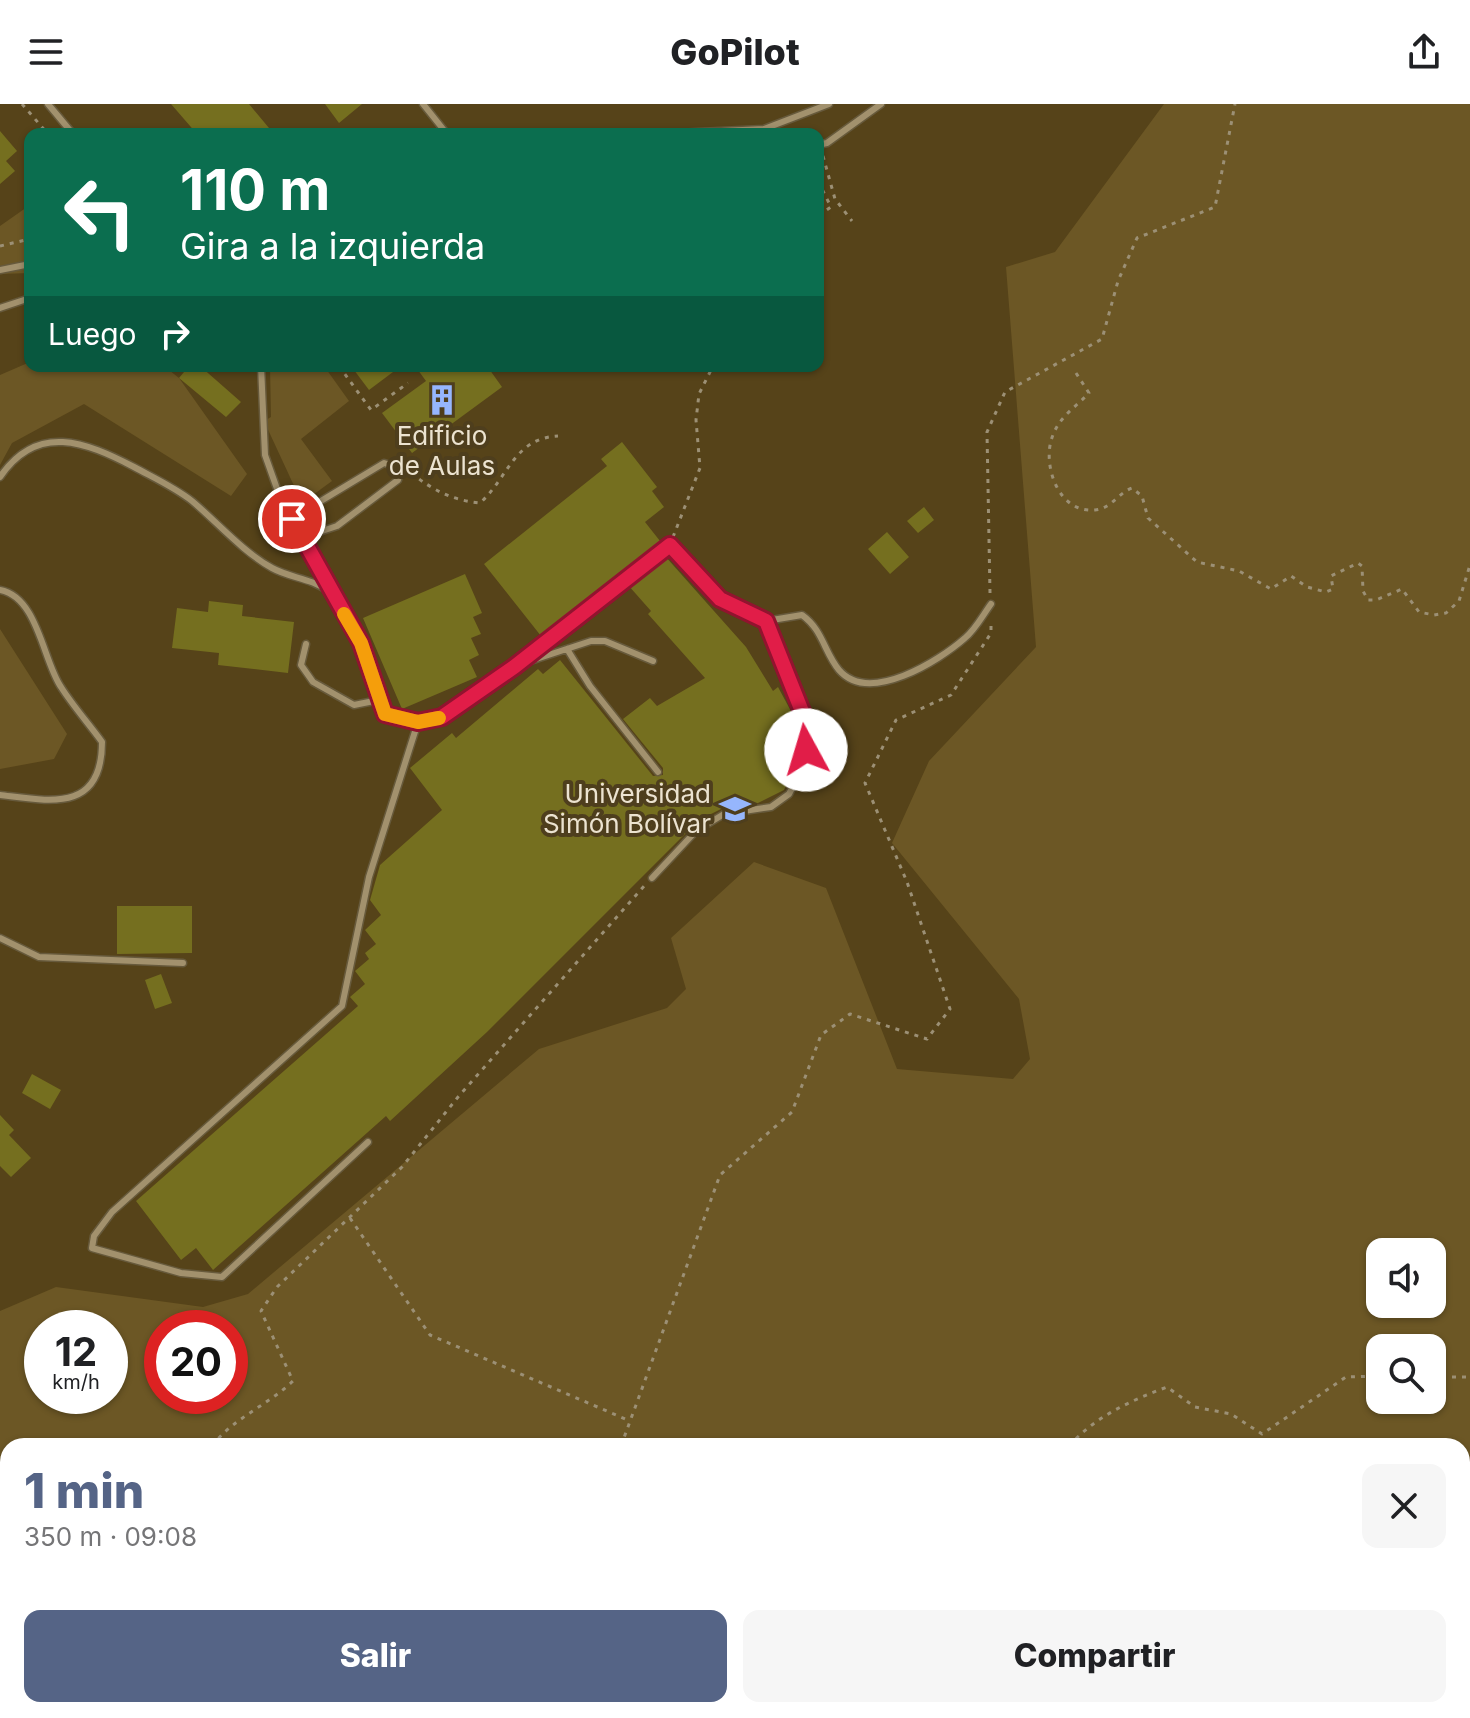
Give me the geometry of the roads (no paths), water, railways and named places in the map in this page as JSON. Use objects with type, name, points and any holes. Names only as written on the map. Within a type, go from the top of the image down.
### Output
[{"type":"lane","points":[[48,104],[68,128]]},
{"type":"lane","points":[[423,104],[442,128]]},
{"type":"lane","points":[[767,128],[829,104]]},
{"type":"lane","points":[[824,142],[881,104]]},
{"type":"lane","points":[[0,270],[24,265]]},
{"type":"lane","points":[[0,308],[24,300]]},
{"type":"lane","points":[[261,372],[265,455],[292,519],[361,643],[385,714],[418,722],[442,717],[514,667],[670,545],[720,599],[766,621],[802,615],[815,625],[840,671],[860,682],[886,684],[935,659],[967,637],[991,604]]},
{"type":"lane","points":[[0,477],[11,460],[31,448],[57,440],[80,442],[172,488],[272,568],[319,583],[331,593]]},
{"type":"lane","points":[[292,519],[301,525],[316,533],[337,526],[398,480],[400,468],[384,463],[369,470],[301,513],[301,525]]},
{"type":"lane","points":[[0,590],[20,604],[39,628],[59,685],[102,742],[102,754],[101,768],[79,796],[61,802],[0,795]]},
{"type":"lane","points":[[652,878],[696,831],[724,814],[750,812],[781,802],[799,775],[809,729],[766,621]]},
{"type":"lane","points":[[514,667],[591,641],[605,641],[653,661]]},
{"type":"lane","points":[[306,644],[301,665],[313,682],[354,705],[379,700]]},
{"type":"lane","points":[[567,649],[590,686],[658,772]]},
{"type":"lane","points":[[368,1142],[222,1277],[181,1273],[92,1248],[94,1236],[112,1212],[342,1006],[369,877],[418,722]]},
{"type":"lane","points":[[0,938],[39,957],[183,963]]},
{"type":"place","name":"Edificio de Aulas","points":[[442,400]]},
{"type":"place","name":"Universidad Simón Bolívar","points":[[735,809]]}]
